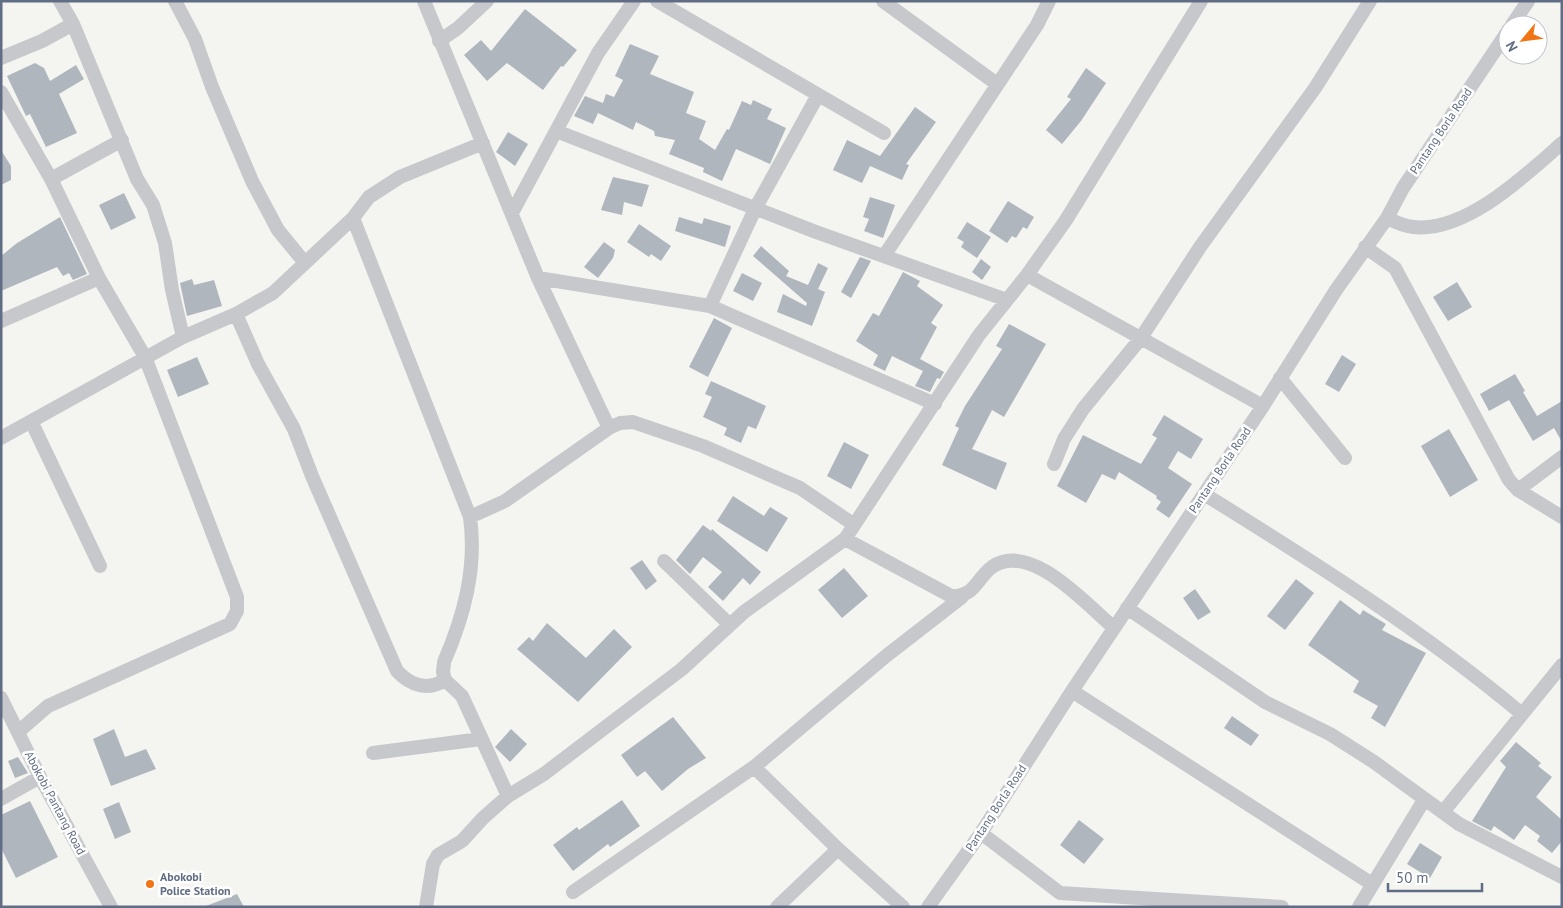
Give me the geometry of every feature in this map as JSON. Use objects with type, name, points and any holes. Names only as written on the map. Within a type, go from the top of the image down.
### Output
[{"type":"street","points":[[60,1],[73,24],[137,179],[153,206],[165,243],[182,337]]},
{"type":"street","points":[[175,1],[195,39],[212,87],[252,181],[278,230],[305,263]]},
{"type":"street","points":[[424,1],[538,278],[609,428]]},
{"type":"street","points":[[439,41],[458,28],[487,1]]},
{"type":"street","points":[[512,213],[598,53],[634,1]]},
{"type":"street","points":[[657,1],[884,133]]},
{"type":"street","points":[[884,1],[997,84]]},
{"type":"street","points":[[884,256],[1038,25],[1049,1]]},
{"type":"street","points":[[426,907],[433,864],[438,855],[462,841],[483,818],[508,796],[544,774],[682,669],[744,612],[845,540],[853,524],[936,404],[979,335],[1027,275],[1092,179],[1200,1]]},
{"type":"street","points":[[1054,464],[1064,439],[1083,409],[1141,338],[1200,248],[1300,110],[1370,1]]},
{"type":"street","points":[[1519,15],[1528,1]]},
{"type":"street","points":[[1,58],[42,41],[73,24]]},
{"type":"street","name":"Pantang Borla Road","points":[[928,907],[981,834],[1127,608],[1204,494],[1365,247],[1387,218],[1404,188],[1498,46]]},
{"type":"street","points":[[1,92],[50,179],[99,278],[145,357],[237,596],[237,611],[230,624],[48,706],[18,732]]},
{"type":"street","points":[[710,306],[755,209],[818,95]]},
{"type":"street","points":[[556,131],[755,209],[1007,300]]},
{"type":"street","points":[[50,179],[122,140]]},
{"type":"street","points":[[1,438],[32,423],[182,337],[236,314],[273,293],[353,218],[369,198],[400,177],[483,143]]},
{"type":"street","points":[[1387,218],[1402,224],[1421,227],[1443,225],[1459,219],[1489,201],[1562,144]]},
{"type":"street","points":[[353,218],[470,517],[474,543],[466,603],[442,672],[445,680],[462,696],[508,796]]},
{"type":"street","points":[[1365,247],[1395,268],[1509,480],[1518,490],[1562,518]]},
{"type":"street","points":[[1027,275],[1262,406]]},
{"type":"street","points":[[1,321],[99,278]]},
{"type":"street","points":[[538,278],[710,306],[936,404]]},
{"type":"street","points":[[236,314],[258,364],[294,429],[312,476],[397,672],[410,682],[427,687],[445,680]]},
{"type":"street","points":[[1280,378],[1345,458]]},
{"type":"street","points":[[470,517],[506,501],[609,428],[620,423],[633,422],[703,446],[800,488],[853,524]]},
{"type":"street","points":[[32,423],[100,566]]},
{"type":"street","points":[[1518,490],[1562,457]]},
{"type":"street","points":[[1204,494],[1317,564],[1436,646],[1522,714]]},
{"type":"street","points":[[845,540],[951,596],[962,597]]},
{"type":"street","points":[[573,892],[754,767],[886,656],[970,592],[993,566],[1019,560],[1045,569],[1114,628]]},
{"type":"street","points":[[664,562],[730,625]]},
{"type":"street","points":[[1127,608],[1265,702],[1330,734],[1374,762],[1442,812],[1506,850],[1562,877]]},
{"type":"street","points":[[1442,812],[1562,664]]},
{"type":"street","points":[[1072,692],[1372,884]]},
{"type":"street","name":"Abokobi Pantang Road","points":[[1,698],[40,776],[111,907]]},
{"type":"street","points":[[374,753],[481,739]]},
{"type":"street","points":[[754,767],[838,849],[903,907]]},
{"type":"street","points":[[1,799],[40,776]]},
{"type":"street","points":[[1359,907],[1424,800]]},
{"type":"street","points":[[981,834],[1060,893],[1282,907]]},
{"type":"street","points":[[777,907],[838,849]]},
{"type":"building","points":[[525,9],[577,50],[563,67],[561,66],[543,90],[507,63],[487,81],[464,55],[481,40],[491,51]]},
{"type":"building","points":[[630,44],[659,56],[650,74],[694,92],[686,113],[706,121],[699,139],[715,150],[727,129],[729,130],[742,101],[751,105],[753,100],[772,109],[767,119],[786,128],[770,164],[736,149],[722,181],[703,172],[704,168],[669,154],[675,140],[655,136],[654,131],[636,122],[633,130],[598,113],[593,124],[574,116],[585,96],[603,103],[606,94],[614,97],[623,80],[615,76]]},
{"type":"building","points":[[35,63],[44,68],[50,81],[76,65],[84,79],[59,94],[77,133],[46,147],[30,114],[26,116],[7,76]]},
{"type":"building","points":[[1086,68],[1106,83],[1081,121],[1062,144],[1046,130],[1071,99],[1067,97]]},
{"type":"building","points":[[915,107],[936,122],[906,164],[909,165],[902,180],[870,166],[862,183],[833,170],[847,140],[880,156]]},
{"type":"building","points":[[508,132],[528,144],[515,166],[496,152]]},
{"type":"building","points":[[1,150],[11,166],[11,180],[1,185]]},
{"type":"building","points":[[613,177],[649,185],[642,207],[624,202],[622,215],[601,210]]},
{"type":"building","points":[[124,193],[136,218],[111,230],[99,205]]},
{"type":"building","points":[[870,197],[895,205],[883,238],[864,231],[869,219],[863,217]]},
{"type":"building","points":[[1008,201],[1034,217],[1027,229],[1023,227],[1016,238],[1012,236],[1007,243],[989,231]]},
{"type":"building","points":[[60,217],[87,274],[73,280],[69,273],[63,276],[57,267],[1,291],[1,256],[17,243]]},
{"type":"building","points":[[679,217],[702,224],[704,218],[731,226],[725,247],[675,231]]},
{"type":"building","points":[[967,222],[991,237],[977,258],[961,247],[964,242],[957,238]]},
{"type":"building","points":[[639,224],[671,246],[661,261],[651,254],[649,257],[627,242]]},
{"type":"building","points":[[604,242],[615,250],[613,258],[598,278],[584,267]]},
{"type":"building","points":[[761,246],[789,271],[786,276],[808,285],[818,263],[828,268],[818,289],[825,292],[812,326],[777,312],[783,294],[806,306],[807,303],[753,256]]},
{"type":"building","points":[[860,257],[871,261],[851,298],[841,292]]},
{"type":"building","points":[[981,259],[991,267],[982,280],[972,272]]},
{"type":"building","points":[[903,272],[920,281],[917,286],[943,305],[931,323],[937,327],[920,359],[944,372],[940,379],[937,378],[930,392],[915,386],[923,371],[892,356],[885,371],[873,365],[878,355],[856,341],[873,313],[879,316]]},
{"type":"building","points":[[742,273],[762,283],[753,301],[733,291]]},
{"type":"building","points":[[192,279],[194,285],[214,280],[222,306],[187,316],[180,283]]},
{"type":"building","points":[[1457,282],[1472,307],[1448,321],[1433,297]]},
{"type":"building","points":[[714,318],[732,328],[708,377],[689,367]]},
{"type":"building","points":[[1009,324],[1046,344],[1004,417],[992,410],[972,449],[1007,463],[996,490],[942,465],[959,428],[955,426],[965,406],[1002,349],[996,346]]},
{"type":"building","points":[[1342,355],[1356,364],[1339,392],[1325,384]]},
{"type":"building","points":[[197,357],[209,384],[178,397],[167,370]]},
{"type":"building","points":[[1515,374],[1537,416],[1562,401],[1562,442],[1554,428],[1533,441],[1509,400],[1489,411],[1480,394]]},
{"type":"building","points":[[711,381],[766,406],[756,429],[748,426],[741,443],[724,435],[727,428],[703,417],[712,397],[705,394]]},
{"type":"building","points":[[1164,415],[1203,439],[1191,459],[1178,451],[1168,468],[1192,484],[1169,518],[1156,509],[1161,502],[1156,498],[1157,496],[1119,472],[1115,480],[1102,474],[1086,503],[1057,486],[1083,435],[1141,464],[1157,438],[1152,435]]},
{"type":"building","points":[[1449,429],[1478,480],[1450,497],[1421,446]]},
{"type":"building","points":[[844,442],[869,455],[851,489],[827,476]]},
{"type":"building","points":[[733,496],[764,516],[770,507],[788,518],[767,552],[717,521]]},
{"type":"building","points":[[703,525],[711,531],[712,529],[761,572],[750,585],[743,578],[723,601],[708,587],[722,572],[703,557],[690,574],[676,560]]},
{"type":"building","points":[[642,560],[657,581],[646,590],[630,568]]},
{"type":"building","points":[[844,568],[868,596],[842,618],[818,590]]},
{"type":"building","points":[[1296,579],[1314,593],[1285,630],[1267,616]]},
{"type":"building","points":[[1195,589],[1211,612],[1198,620],[1183,598]]},
{"type":"building","points":[[1340,600],[1360,615],[1363,610],[1386,624],[1382,630],[1426,653],[1385,727],[1371,718],[1378,706],[1353,692],[1359,681],[1308,645]]},
{"type":"building","points":[[547,623],[586,658],[614,629],[632,647],[578,702],[517,649],[529,637],[533,641]]},
{"type":"building","points":[[1232,716],[1259,735],[1251,746],[1224,728]]},
{"type":"building","points":[[673,717],[706,758],[688,769],[662,791],[645,771],[637,777],[621,755]]},
{"type":"building","points":[[114,729],[125,757],[146,749],[156,769],[111,786],[93,739]]},
{"type":"building","points":[[511,729],[527,744],[510,762],[495,747]]},
{"type":"building","points":[[1516,742],[1541,763],[1538,766],[1552,777],[1536,797],[1562,820],[1562,841],[1552,853],[1537,841],[1540,836],[1525,825],[1514,840],[1494,826],[1491,831],[1472,821],[1506,767],[1500,761]]},
{"type":"building","points":[[18,757],[28,773],[15,778],[8,761]]},
{"type":"building","points":[[622,800],[640,826],[610,847],[608,844],[573,871],[553,845],[577,827],[579,830]]},
{"type":"building","points":[[30,801],[58,857],[16,878],[1,848],[1,815]]},
{"type":"building","points":[[119,802],[131,832],[115,839],[103,809]]},
{"type":"building","points":[[1079,820],[1104,839],[1084,864],[1060,845]]},
{"type":"building","points":[[1420,843],[1442,857],[1430,878],[1407,864]]},
{"type":"building","points":[[237,894],[244,907],[206,907],[206,906]]},
{"type":"place","name":"Abokobi Police Station","points":[[150,884]]}]
